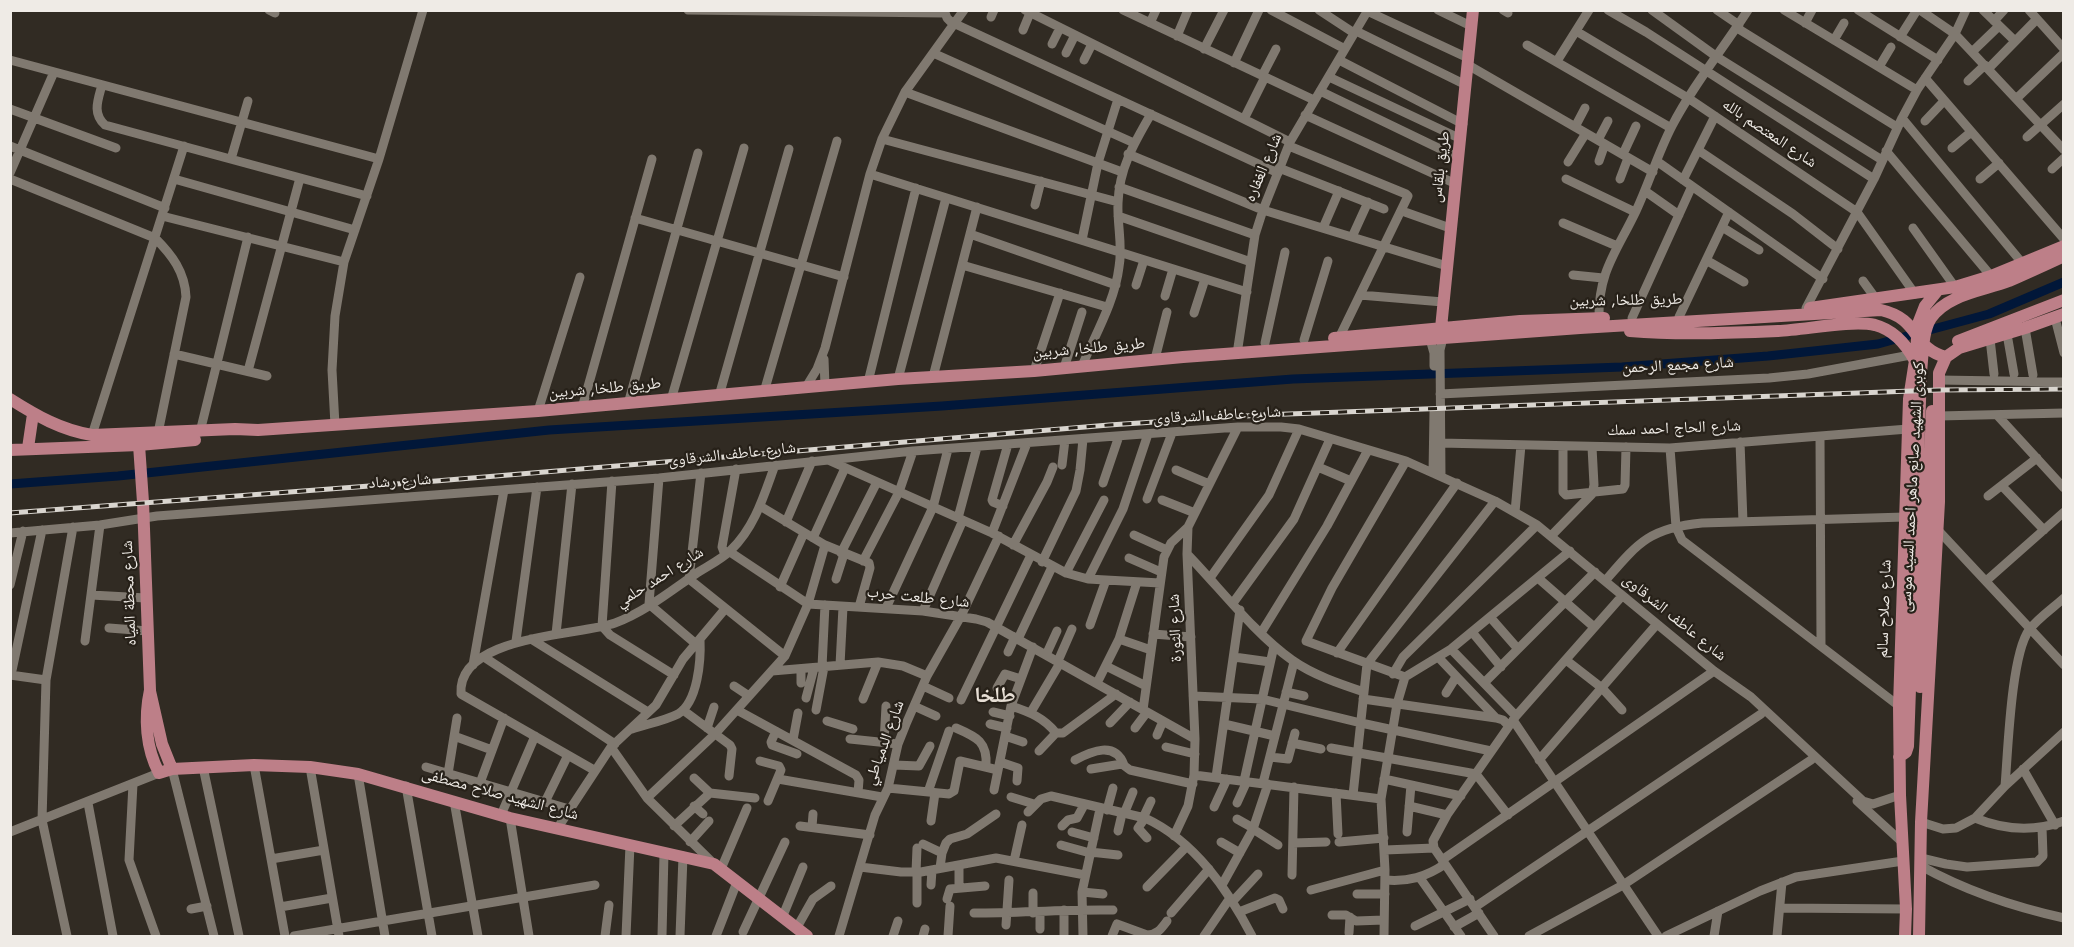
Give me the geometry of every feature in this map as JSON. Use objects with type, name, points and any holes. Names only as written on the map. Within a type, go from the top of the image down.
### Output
[{"type":"main road","name":"طريق بلقاس","points":[[1442,333],[1450,228],[1463,124],[1473,10]]},
{"type":"main road","name":"طريق طلخا, شربين","points":[[1238,350],[1265,344],[1304,340],[1442,333],[1599,318],[1679,317],[1806,308],[1955,287],[2023,264],[2064,246]]},
{"type":"main road","name":"كوبرى الشهيد صانع ماهر احمد السيد موسى","points":[[1924,758],[1917,747],[1916,663],[1922,372],[1928,326],[1938,310],[1962,296],[2006,282],[2064,256]]},
{"type":"main road","name":"شارع صلاح سالم","points":[[1905,936],[1899,706],[1909,399],[1916,354],[1916,333],[1921,314],[1938,290]]},
{"type":"main road","name":"كوبرى الشهيد صانع ماهر احمد السيد موسى","points":[[1899,757],[1908,750],[1916,663],[1936,356],[1949,344],[2064,300]]},
{"type":"main road","name":"طريق طلخا, شربين","points":[[1521,326],[1580,328],[1881,310],[1901,317],[1921,342],[1944,360]]},
{"type":"main road","points":[[1919,936],[1921,822],[1940,454],[1939,380],[1944,360],[1959,348],[2059,316]]},
{"type":"main road","points":[[1580,328],[1646,333],[1778,331],[1856,324],[1874,325],[1894,334],[1909,351],[1922,372]]},
{"type":"main road","name":"طريق طلخا, شربين","points":[[10,399],[58,426],[92,435],[258,430],[582,408],[898,379],[1034,371],[1183,357],[1195,352],[1430,339],[1442,333]]},
{"type":"main road","points":[[28,448],[33,414]]},
{"type":"main road","points":[[10,450],[28,448],[139,451],[258,430]]},
{"type":"main road","points":[[1907,454],[1923,446],[1940,454]]},
{"type":"main road","name":"شارع محطة المياه","points":[[139,451],[143,494],[150,690]]},
{"type":"main road","points":[[1905,501],[1918,508],[1925,508],[1938,502]]},
{"type":"main road","points":[[150,690],[156,708],[162,744],[172,769]]},
{"type":"main road","points":[[150,690],[146,707],[147,730],[153,762],[159,773]]},
{"type":"main road","name":"شارع الشهيد صلاح مصطفى","points":[[159,773],[172,769],[203,767],[254,765],[310,767],[358,774],[406,786],[556,829],[683,856],[718,867],[807,936]]},
{"type":"street","points":[[335,425],[332,370],[344,262],[380,159],[423,10]]},
{"type":"street","points":[[688,10],[944,12],[947,18],[956,24],[1150,114],[1279,171],[1384,208]]},
{"type":"street","points":[[806,387],[817,369],[825,348],[870,174],[882,139],[905,92],[956,24],[963,10]]},
{"type":"street","points":[[1124,10],[1314,100]]},
{"type":"street","points":[[1150,23],[1156,10]]},
{"type":"street","points":[[1177,36],[1188,10]]},
{"type":"street","points":[[1204,49],[1224,10]]},
{"type":"street","points":[[1234,63],[1259,10]]},
{"type":"street","points":[[1271,10],[1345,49]]},
{"type":"street","points":[[1319,10],[1355,32],[1466,85]]},
{"type":"street","points":[[1438,10],[1472,26]]},
{"type":"street","points":[[1608,10],[1874,179]]},
{"type":"street","points":[[1652,10],[1717,57],[1884,155],[1991,276]]},
{"type":"street","points":[[1717,10],[1738,27],[1899,122],[2023,264]]},
{"type":"street","points":[[1599,318],[1603,278],[1645,191],[1671,128],[1688,98],[1748,10]]},
{"type":"street","points":[[1784,10],[1917,90]]},
{"type":"street","points":[[1805,23],[1812,10]]},
{"type":"street","points":[[1858,10],[1872,14],[1900,37],[1938,60]]},
{"type":"street","points":[[1806,308],[1874,179],[1899,122],[1917,90],[1955,34],[1966,10]]},
{"type":"street","points":[[1983,10],[2014,41]]},
{"type":"street","points":[[1972,52],[2004,10]]},
{"type":"street","points":[[2016,99],[2062,47],[2030,10]]},
{"type":"street","points":[[1367,11],[1468,62],[1653,172]]},
{"type":"street","name":"شارع الغفاره","points":[[1238,350],[1255,235],[1263,210],[1289,144],[1367,11]]},
{"type":"street","points":[[1900,37],[1919,11],[1955,34],[2064,150]]},
{"type":"street","points":[[1023,30],[1028,12],[1244,119],[1289,144],[1406,194],[1408,199],[1339,338]]},
{"type":"street","points":[[1557,62],[1586,12]]},
{"type":"street","points":[[1968,81],[2037,19]]},
{"type":"street","points":[[1834,40],[1844,23]]},
{"type":"street","points":[[1052,44],[1060,28]]},
{"type":"street","name":"شارع المعتصم بالله","points":[[1576,31],[1688,98],[1857,212],[1915,294]]},
{"type":"street","points":[[1066,53],[1075,35]]},
{"type":"street","points":[[1084,60],[1092,44]]},
{"type":"street","points":[[1527,45],[1671,128]]},
{"type":"street","points":[[1879,67],[1891,47]]},
{"type":"street","points":[[1244,119],[1276,49]]},
{"type":"street","points":[[933,53],[1134,143]]},
{"type":"street","points":[[10,60],[380,159]]},
{"type":"street","points":[[1339,60],[1463,124]]},
{"type":"street","points":[[10,173],[54,72]]},
{"type":"street","points":[[1329,77],[1461,139]]},
{"type":"street","points":[[1925,78],[2064,239]]},
{"type":"street","points":[[102,85],[96,109],[97,115],[105,125],[366,196]]},
{"type":"street","points":[[1320,91],[1459,158]]},
{"type":"street","points":[[905,92],[1122,172]]},
{"type":"street","points":[[1082,240],[1098,163],[1118,99]]},
{"type":"street","points":[[1925,120],[1944,100]]},
{"type":"street","points":[[231,159],[249,101]]},
{"type":"street","points":[[2027,137],[2064,104]]},
{"type":"street","points":[[1575,127],[1585,108]]},
{"type":"street","points":[[10,109],[116,148]]},
{"type":"street","points":[[1082,366],[1116,285],[1121,252],[1118,202],[1122,172],[1128,154],[1150,114]]},
{"type":"street","points":[[1305,115],[1456,184]]},
{"type":"street","points":[[1683,180],[1715,116]]},
{"type":"street","points":[[1599,161],[1608,121]]},
{"type":"street","points":[[1620,179],[1625,156],[1636,126]]},
{"type":"street","points":[[1952,148],[1971,132]]},
{"type":"street","points":[[1568,162],[1586,133]]},
{"type":"street","points":[[882,139],[1118,202]]},
{"type":"street","points":[[764,392],[837,141]]},
{"type":"street","points":[[10,146],[164,212],[344,262]]},
{"type":"street","points":[[92,435],[184,147]]},
{"type":"street","points":[[671,400],[744,148]]},
{"type":"street","points":[[719,396],[789,149]]},
{"type":"street","points":[[1698,150],[1793,214],[1838,249]]},
{"type":"street","points":[[628,404],[698,153]]},
{"type":"street","points":[[1128,154],[1263,210],[1447,266]]},
{"type":"street","points":[[2052,169],[2064,158]]},
{"type":"street","points":[[582,408],[652,159]]},
{"type":"street","points":[[1658,162],[1822,279]]},
{"type":"street","points":[[1980,179],[1999,163]]},
{"type":"street","points":[[870,174],[1247,292]]},
{"type":"street","points":[[249,371],[300,178]]},
{"type":"street","points":[[10,179],[155,238],[179,268],[186,288],[186,297],[158,433]]},
{"type":"street","points":[[174,179],[355,230]]},
{"type":"street","points":[[1566,179],[1635,212]]},
{"type":"street","points":[[1035,205],[1041,182]]},
{"type":"street","points":[[1632,318],[1692,186]]},
{"type":"street","points":[[1119,187],[1255,235]]},
{"type":"street","points":[[868,382],[916,188]]},
{"type":"street","points":[[1323,228],[1339,191]]},
{"type":"street","points":[[1645,191],[1679,215]]},
{"type":"street","points":[[898,379],[946,198]]},
{"type":"street","points":[[1352,237],[1368,202]]},
{"type":"street","points":[[933,377],[977,207]]},
{"type":"street","points":[[1402,211],[1450,228]]},
{"type":"street","points":[[1679,317],[1729,212]]},
{"type":"street","points":[[1118,216],[1251,262]]},
{"type":"street","points":[[635,218],[844,277]]},
{"type":"street","points":[[1563,223],[1617,246]]},
{"type":"street","points":[[1722,227],[1759,250]]},
{"type":"street","points":[[1913,228],[1955,287]]},
{"type":"street","points":[[970,234],[1116,285]]},
{"type":"street","points":[[200,432],[248,237]]},
{"type":"street","points":[[1265,344],[1285,252]]},
{"type":"street","points":[[1136,285],[1144,260]]},
{"type":"street","points":[[1706,260],[1744,282]]},
{"type":"street","points":[[1304,340],[1328,261]]},
{"type":"street","points":[[962,265],[1107,307]]},
{"type":"street","points":[[1165,296],[1173,268]]},
{"type":"street","points":[[1573,274],[1603,278]]},
{"type":"street","points":[[538,411],[580,277]]},
{"type":"street","points":[[1194,313],[1205,279]]},
{"type":"street","points":[[1863,281],[1876,299]]},
{"type":"street","points":[[1034,371],[1060,294]]},
{"type":"street","points":[[1360,295],[1443,302]]},
{"type":"street","points":[[1064,368],[1082,312]]},
{"type":"street","points":[[1155,359],[1167,312]]},
{"type":"street","points":[[2059,316],[2064,353]]},
{"type":"street","points":[[2025,328],[2033,375]]},
{"type":"street","points":[[1437,475],[1440,443],[1437,358],[1442,333]]},
{"type":"street","points":[[2007,334],[2014,374]]},
{"type":"street","points":[[1430,339],[1437,358]]},
{"type":"street","points":[[1990,339],[1994,374]]},
{"type":"street","points":[[825,348],[825,386]]},
{"type":"street","points":[[174,354],[267,376]]},
{"type":"street","name":"شارع مجمع الرحمن","points":[[1438,392],[1769,378],[1808,374],[1916,354]]},
{"type":"street","points":[[1939,380],[2064,382]]},
{"type":"street","points":[[1437,475],[1438,392]]},
{"type":"street","points":[[1939,416],[2063,413]]},
{"type":"street","points":[[1997,415],[2064,488]]},
{"type":"street","name":"شارع عاطف الشرقاوى","points":[[658,478],[913,451],[1238,427],[1299,429],[1406,461],[1495,501],[1537,525],[1737,689],[1761,714],[1902,842]]},
{"type":"street","name":"شارع الثورة","points":[[1174,836],[1188,806],[1194,779],[1195,740],[1187,554],[1188,526],[1238,427]]},
{"type":"street","points":[[1210,578],[1269,495],[1299,429]]},
{"type":"street","name":"شارع الحاج احمد سمك","points":[[1440,443],[1670,448],[1908,429]]},
{"type":"street","points":[[1147,499],[1172,433]]},
{"type":"street","points":[[1088,579],[1123,508],[1148,435]]},
{"type":"street","points":[[1103,483],[1119,436]]},
{"type":"street","points":[[1820,436],[1821,646]]},
{"type":"street","points":[[1042,562],[1076,490],[1083,439]]},
{"type":"street","points":[[1216,777],[1234,657],[1237,607],[1294,519],[1330,439]]},
{"type":"street","points":[[1013,545],[1057,466],[1065,440]]},
{"type":"street","points":[[1740,442],[1743,522]]},
{"type":"street","name":"شارع الدمياطي","points":[[839,936],[874,815],[888,788],[898,744],[927,676],[961,616],[995,534],[1027,443]]},
{"type":"street","points":[[1003,506],[992,500],[1008,444]]},
{"type":"street","points":[[1515,512],[1521,446]]},
{"type":"street","points":[[1563,446],[1564,494],[1592,494],[1619,491],[1624,488],[1626,447]]},
{"type":"street","points":[[922,611],[961,519],[977,447]]},
{"type":"street","points":[[1551,536],[1592,494],[1594,485],[1592,447]]},
{"type":"street","points":[[1670,448],[1676,527],[1682,540],[1899,706]]},
{"type":"street","points":[[886,608],[933,507],[948,449]]},
{"type":"street","points":[[1261,633],[1306,561],[1368,450]]},
{"type":"street","points":[[863,561],[899,492],[913,451]]},
{"type":"street","points":[[1988,496],[2037,458]]},
{"type":"street","points":[[826,460],[995,534],[1042,562],[1066,573],[1088,579],[1160,583]]},
{"type":"street","points":[[786,522],[812,461]]},
{"type":"street","points":[[1405,677],[1307,642],[1306,638],[1332,588],[1406,461]]},
{"type":"street","name":"شارع احمد حلمي","points":[[473,665],[516,641],[615,623],[689,579],[727,553],[743,535],[760,506],[775,465]]},
{"type":"street","points":[[1318,467],[1352,482]]},
{"type":"street","points":[[780,587],[845,468]]},
{"type":"street","points":[[727,553],[722,547],[736,470]]},
{"type":"street","points":[[1176,470],[1209,484]]},
{"type":"street","points":[[701,473],[689,579],[785,656]]},
{"type":"street","points":[[630,730],[683,710],[691,699],[700,664],[698,641],[649,604],[658,478]]},
{"type":"street","name":"شارع رشاد","points":[[10,533],[100,525],[144,518],[658,478]]},
{"type":"street","points":[[612,481],[602,626],[610,635],[674,675]]},
{"type":"street","points":[[836,579],[842,553],[877,482]]},
{"type":"street","points":[[1337,653],[1457,483]]},
{"type":"street","points":[[556,634],[572,484]]},
{"type":"street","points":[[2002,486],[2044,530]]},
{"type":"street","points":[[516,641],[537,487]]},
{"type":"street","points":[[504,490],[473,665],[463,678],[461,694],[594,770]]},
{"type":"street","points":[[1066,573],[1104,500]]},
{"type":"street","points":[[1162,500],[1195,513]]},
{"type":"street","points":[[1353,795],[1367,664],[1495,501]]},
{"type":"street","points":[[760,506],[825,545],[868,562],[870,566],[859,607]]},
{"type":"street","points":[[1986,581],[2064,512]]},
{"type":"street","points":[[1605,581],[1638,544],[1648,537],[1676,527],[1702,523],[1905,517]]},
{"type":"street","points":[[85,641],[100,525]]},
{"type":"street","points":[[1394,674],[1403,657],[1537,525]]},
{"type":"street","points":[[1135,728],[1145,711],[1146,686],[1161,572],[1167,550],[1188,526]]},
{"type":"street","points":[[67,936],[42,820],[46,680],[73,527]]},
{"type":"street","points":[[1937,529],[2064,665]]},
{"type":"street","points":[[42,530],[11,675],[46,680]]},
{"type":"street","points":[[10,585],[23,531]]},
{"type":"street","points":[[1134,535],[1167,550]]},
{"type":"street","points":[[647,798],[711,731],[737,710],[785,656],[808,604],[825,545]]},
{"type":"street","points":[[1384,936],[1385,850],[1382,799],[1387,758],[1405,677],[1451,649],[1570,551]]},
{"type":"street","name":"شارع طلعت حرب","points":[[727,553],[808,604],[922,611],[976,619],[1033,647],[1195,740]]},
{"type":"street","points":[[1187,554],[1261,633],[1294,662],[1364,695],[1398,704],[1513,721]]},
{"type":"street","points":[[961,700],[1031,555]]},
{"type":"street","points":[[1129,558],[1161,572]]},
{"type":"street","points":[[1008,652],[1052,567]]},
{"type":"street","points":[[1485,683],[1595,572]]},
{"type":"street","points":[[1538,578],[1594,627]]},
{"type":"street","points":[[1090,625],[1106,580]]},
{"type":"street","points":[[1097,683],[1119,639],[1137,582]]},
{"type":"street","points":[[91,595],[146,598]]},
{"type":"street","points":[[1494,936],[1434,848],[1433,841],[1447,815],[1513,721],[1622,596]]},
{"type":"street","points":[[2005,786],[2020,652],[2030,629],[2064,598]]},
{"type":"street","points":[[816,710],[825,605]]},
{"type":"street","points":[[840,665],[843,607]]},
{"type":"street","points":[[556,829],[613,745],[663,696],[683,659],[725,609]]},
{"type":"street","points":[[1490,617],[1518,649]]},
{"type":"street","points":[[1539,760],[1657,624]]},
{"type":"street","points":[[109,628],[147,631]]},
{"type":"street","points":[[1031,712],[1059,662],[1072,629]]},
{"type":"street","points":[[1046,655],[1057,631]]},
{"type":"street","points":[[1472,632],[1501,667]]},
{"type":"street","points":[[1153,634],[1191,637]]},
{"type":"street","points":[[531,639],[648,712]]},
{"type":"street","points":[[1119,639],[1151,650]]},
{"type":"street","points":[[1237,802],[1245,781],[1274,646]]},
{"type":"street","points":[[994,790],[1010,711],[1033,647]]},
{"type":"street","points":[[1451,649],[1485,683],[1513,721],[1658,936]]},
{"type":"street","points":[[484,657],[613,745],[647,798],[718,867],[747,808]]},
{"type":"street","points":[[1234,657],[1270,662]]},
{"type":"street","points":[[1438,657],[1496,718]]},
{"type":"street","points":[[1566,660],[1602,688],[1622,710]]},
{"type":"street","points":[[772,671],[878,662],[903,666],[927,676]]},
{"type":"street","points":[[863,699],[878,662]]},
{"type":"street","points":[[1222,885],[1253,828],[1266,784],[1270,757],[1294,662]]},
{"type":"street","points":[[1106,666],[1146,686]]},
{"type":"street","points":[[806,698],[820,667]]},
{"type":"street","points":[[801,669],[801,683]]},
{"type":"street","points":[[1311,890],[1385,875],[1397,881],[1420,878],[1714,670]]},
{"type":"street","points":[[997,688],[1005,674],[1021,679]]},
{"type":"street","points":[[1446,693],[1456,676]]},
{"type":"street","points":[[734,686],[749,696]]},
{"type":"street","points":[[923,686],[949,698]]},
{"type":"street","name":"شارع عاطف الشرقاوى","points":[[1737,689],[1751,697],[1863,801],[1873,804],[1900,795]]},
{"type":"street","points":[[1286,692],[1304,696]]},
{"type":"street","points":[[1039,751],[1056,734],[1063,733],[1116,694]]},
{"type":"street","points":[[1193,696],[1262,699],[1491,751]]},
{"type":"street","points":[[1110,723],[1130,702]]},
{"type":"street","points":[[884,743],[886,706]]},
{"type":"street","points":[[914,706],[936,716]]},
{"type":"street","points":[[711,731],[714,708]]},
{"type":"street","points":[[683,710],[731,747],[729,776]]},
{"type":"street","points":[[737,710],[856,775],[859,780],[858,793]]},
{"type":"street","points":[[993,712],[1031,712],[1050,725],[1056,734]]},
{"type":"street","points":[[793,740],[798,713]]},
{"type":"street","points":[[1454,927],[1475,906],[1761,714]]},
{"type":"street","points":[[448,774],[457,718]]},
{"type":"street","points":[[480,783],[504,718]]},
{"type":"street","points":[[827,721],[854,726],[849,743],[898,744]]},
{"type":"street","points":[[1157,735],[1163,721]]},
{"type":"street","points":[[990,724],[1023,742]]},
{"type":"street","points":[[1224,724],[1275,736]]},
{"type":"street","points":[[931,821],[932,793],[952,730],[967,733],[984,746],[986,767]]},
{"type":"street","points":[[776,731],[771,745],[797,754]]},
{"type":"street","points":[[1921,822],[1943,828],[1956,828],[1975,818],[2005,786],[2064,732]]},
{"type":"street","points":[[1270,757],[1288,759],[1295,733]]},
{"type":"street","points":[[454,736],[492,750]]},
{"type":"street","points":[[530,936],[506,816],[511,792],[535,736]]},
{"type":"street","points":[[1292,743],[1476,774],[1508,815]]},
{"type":"street","points":[[894,765],[920,766],[930,746]]},
{"type":"street","points":[[1166,747],[1195,754]]},
{"type":"street","points":[[1075,760],[1098,749],[1103,749],[1115,752],[1130,770],[1194,779],[1216,777],[1382,799]]},
{"type":"street","points":[[545,802],[568,755]]},
{"type":"street","points":[[1529,936],[1623,885],[1811,760]]},
{"type":"street","points":[[760,761],[779,766],[781,770],[768,801]]},
{"type":"street","points":[[888,788],[946,794],[954,791],[960,761],[986,767],[1018,768],[1017,781]]},
{"type":"street","points":[[254,765],[285,936]]},
{"type":"street","points":[[1092,769],[1124,765]]},
{"type":"street","points":[[203,767],[239,936]]},
{"type":"street","points":[[310,767],[338,933]]},
{"type":"street","points":[[426,767],[569,809]]},
{"type":"street","points":[[172,769],[214,936]]},
{"type":"street","points":[[1975,818],[2001,827],[2028,829],[2059,823],[2023,769]]},
{"type":"street","points":[[662,770],[667,779]]},
{"type":"street","points":[[10,832],[159,773]]},
{"type":"street","points":[[358,774],[385,936]]},
{"type":"street","points":[[694,778],[710,793],[755,798]]},
{"type":"street","points":[[778,779],[882,796]]},
{"type":"street","points":[[1214,807],[1227,779]]},
{"type":"street","points":[[1384,779],[1461,796]]},
{"type":"street","points":[[132,784],[129,860],[156,936]]},
{"type":"street","points":[[1407,832],[1411,785]]},
{"type":"street","points":[[406,786],[432,936]]},
{"type":"street","points":[[1292,875],[1293,843],[1289,831],[1294,787]]},
{"type":"street","points":[[1083,936],[1081,909],[1085,875],[1103,810],[1113,788]]},
{"type":"street","points":[[908,802],[909,790]]},
{"type":"street","points":[[1118,831],[1133,792]]},
{"type":"street","points":[[674,826],[710,793]]},
{"type":"street","points":[[1336,793],[1339,838],[1384,838]]},
{"type":"street","points":[[1011,797],[1031,808],[1044,797],[1051,796],[1144,818],[1160,825],[1209,869],[1232,900],[1252,936]]},
{"type":"street","points":[[454,801],[478,936]]},
{"type":"street","points":[[1147,838],[1138,828],[1151,801]]},
{"type":"street","points":[[88,803],[113,936]]},
{"type":"street","points":[[1062,826],[1068,820],[1077,818],[1084,805]]},
{"type":"street","points":[[690,842],[706,817],[694,806]]},
{"type":"street","points":[[1409,806],[1447,815]]},
{"type":"street","points":[[812,827],[813,814]]},
{"type":"street","points":[[931,885],[942,853],[950,840],[967,834],[996,814]]},
{"type":"street","points":[[1238,819],[1278,845]]},
{"type":"street","points":[[1014,861],[1022,825]]},
{"type":"street","points":[[800,826],[870,835]]},
{"type":"street","points":[[1921,862],[1967,867],[2037,862],[2043,856],[2042,827]]},
{"type":"street","points":[[1072,832],[1094,838]]},
{"type":"street","points":[[1221,842],[1240,853]]},
{"type":"street","points":[[1293,843],[1326,842]]},
{"type":"street","points":[[743,932],[785,843]]},
{"type":"street","points":[[626,936],[630,845]]},
{"type":"street","points":[[1061,845],[1090,852],[1118,855]]},
{"type":"street","points":[[917,903],[916,872],[920,846],[942,853]]},
{"type":"street","points":[[1147,887],[1186,847]]},
{"type":"street","points":[[1385,850],[1434,848]]},
{"type":"street","points":[[272,859],[324,850]]},
{"type":"street","points":[[662,936],[664,853]]},
{"type":"street","points":[[680,936],[683,856]]},
{"type":"street","points":[[860,867],[916,872],[996,858],[1085,875]]},
{"type":"street","points":[[1672,935],[1718,911],[1796,877],[1903,861]]},
{"type":"street","points":[[1921,862],[1984,895],[2014,906],[2064,918]]},
{"type":"street","points":[[959,865],[959,888]]},
{"type":"street","points":[[782,918],[803,867]]},
{"type":"street","points":[[1112,936],[1116,926],[1120,923],[1147,935],[1156,934],[1209,869]]},
{"type":"street","points":[[1204,936],[1232,900],[1258,874]]},
{"type":"street","points":[[1420,878],[1461,936]]},
{"type":"street","points":[[1005,925],[1009,880]]},
{"type":"street","points":[[716,936],[737,882]]},
{"type":"street","points":[[1778,936],[1782,882]]},
{"type":"street","points":[[294,936],[338,933],[383,921],[595,885]]},
{"type":"street","points":[[796,929],[813,899],[831,886]]},
{"type":"street","points":[[948,936],[949,890],[985,886]]},
{"type":"street","points":[[1082,892],[1103,894]]},
{"type":"street","points":[[1033,893],[1040,928]]},
{"type":"street","points":[[1357,894],[1385,894]]},
{"type":"street","points":[[280,907],[332,898]]},
{"type":"street","points":[[1239,912],[1275,898],[1279,900],[1283,909]]},
{"type":"street","points":[[605,936],[609,905]]},
{"type":"street","points":[[191,909],[207,906]]},
{"type":"street","points":[[1415,926],[1443,912],[1475,906]]},
{"type":"street","points":[[1780,908],[1906,909]]},
{"type":"street","points":[[1064,910],[1064,936]]},
{"type":"street","points":[[974,913],[1113,910]]},
{"type":"street","points":[[1714,936],[1718,911]]},
{"type":"street","points":[[1332,915],[1346,915],[1356,921],[1384,920]]},
{"type":"street","points":[[1349,933],[1350,917]]},
{"type":"street","points":[[893,936],[898,921]]},
{"type":"waterway","points":[[1922,332],[1989,314],[2064,282]]},
{"type":"waterway","points":[[10,484],[118,476],[549,430],[942,406],[1293,379],[1622,367],[1768,356],[1878,344],[1907,336]]},
{"type":"railway","points":[[10,513],[436,481],[1109,425],[1261,415],[1939,390],[2064,389]]},
{"type":"district","name":"طلخا","points":[[995,697]]}]
